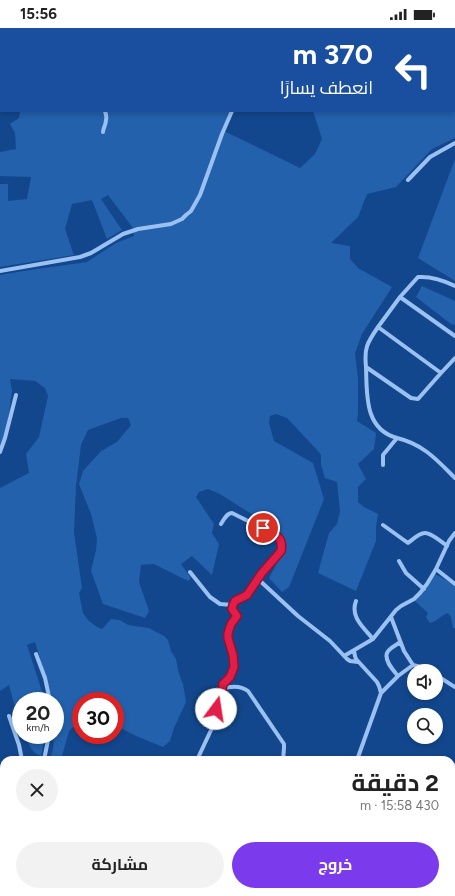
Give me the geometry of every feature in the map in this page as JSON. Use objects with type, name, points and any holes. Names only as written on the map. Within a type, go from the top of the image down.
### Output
[{"type":"street","points":[[103,132],[106,121],[105,112]]},
{"type":"street","points":[[0,271],[80,257],[91,253],[123,234],[138,229],[171,224],[182,219],[191,211],[200,195],[232,112]]},
{"type":"street","points":[[408,180],[430,157],[455,143]]},
{"type":"street","points":[[455,286],[444,280],[418,277],[400,297],[370,338],[366,346],[365,357],[368,400],[372,417],[381,431],[421,447],[455,478]]},
{"type":"street","points":[[400,297],[455,336]]},
{"type":"street","points":[[378,327],[441,373]]},
{"type":"street","points":[[366,367],[411,398],[418,399],[455,358]]},
{"type":"street","points":[[0,452],[16,395]]},
{"type":"street","points":[[383,465],[383,455],[397,438]]},
{"type":"street","points":[[199,756],[212,728],[223,684],[230,677],[234,667],[233,655],[228,638],[231,624],[237,616],[232,609],[233,605],[235,601],[247,595],[258,578],[281,551],[281,543],[276,535],[232,513],[226,516],[221,524]]},
{"type":"street","points":[[383,525],[408,543],[425,533],[433,536],[447,546]]},
{"type":"street","points":[[344,656],[373,639],[396,610],[416,597],[424,589],[455,533]]},
{"type":"street","points":[[399,561],[406,573],[424,589]]},
{"type":"street","points":[[436,569],[455,584]]},
{"type":"street","points":[[190,572],[210,597],[220,604],[233,605]]},
{"type":"street","points":[[258,578],[298,616],[330,641],[344,656],[349,660],[358,662]]},
{"type":"street","points":[[356,601],[354,609],[356,617],[373,639]]},
{"type":"street","points":[[391,617],[404,651],[412,664]]},
{"type":"street","points":[[398,676],[387,659],[387,654],[388,651],[400,642]]},
{"type":"street","points":[[354,651],[358,662],[377,682],[381,693]]},
{"type":"street","points":[[36,654],[45,678],[48,692]]},
{"type":"street","points":[[358,756],[381,693],[407,669]]},
{"type":"street","points":[[443,679],[455,687]]},
{"type":"street","points":[[222,689],[236,686],[248,691],[284,744],[283,756]]},
{"type":"street","points":[[9,716],[21,756]]},
{"type":"street","points":[[45,756],[47,744]]},
{"type":"shaded area","points":[[20,112],[230,112],[222,130],[300,168],[315,154],[322,139],[313,112],[455,112],[455,138],[432,149],[396,187],[367,194],[358,217],[331,243],[350,246],[350,259],[358,268],[392,287],[362,334],[355,353],[358,379],[357,421],[376,433],[374,449],[358,464],[366,479],[358,487],[358,502],[364,507],[378,514],[376,541],[356,591],[318,573],[329,533],[337,524],[340,511],[337,482],[325,478],[321,465],[321,455],[318,451],[287,418],[276,414],[270,416],[269,423],[274,441],[313,463],[324,499],[289,587],[282,592],[269,578],[283,552],[283,543],[280,533],[218,493],[208,489],[199,492],[196,497],[214,524],[212,533],[219,544],[212,575],[192,556],[181,564],[191,578],[188,581],[154,564],[141,565],[139,582],[149,611],[145,618],[103,604],[91,571],[97,538],[91,514],[79,484],[83,471],[101,451],[117,442],[131,425],[128,418],[121,418],[88,430],[81,445],[76,486],[74,532],[82,588],[79,593],[83,613],[88,620],[102,629],[111,619],[120,620],[128,625],[149,628],[164,636],[168,640],[171,651],[176,659],[186,702],[174,728],[170,741],[163,747],[124,730],[124,692],[72,692],[72,728],[69,731],[62,756],[51,756],[53,744],[64,744],[64,692],[50,692],[35,642],[27,645],[42,692],[12,692],[12,696],[9,685],[0,691],[0,488],[29,473],[26,454],[39,437],[48,396],[45,388],[35,381],[10,379],[12,391],[7,428],[0,446],[0,275],[87,262],[116,243],[134,236],[133,228],[108,195],[101,199],[122,230],[107,239],[92,200],[72,204],[65,229],[74,255],[0,267],[0,184],[8,184],[8,201],[27,199],[31,177],[0,176],[0,152],[16,149],[15,133],[10,124],[19,118]]},
{"type":"shaded area","points":[[455,159],[455,281],[418,258]]},
{"type":"shaded area","points":[[422,286],[455,301],[455,325],[451,324],[416,297]]},
{"type":"shaded area","points":[[435,574],[455,585],[455,628],[453,628],[451,617],[448,613],[430,623],[426,617],[428,613],[415,601]]},
{"type":"shaded area","points":[[43,744],[41,756],[35,753],[29,745]]},
{"type":"route","points":[[216,709],[223,684],[230,677],[234,667],[234,659],[228,638],[231,624],[237,617],[237,614],[232,609],[233,605],[235,601],[247,595],[261,574],[279,555],[282,548],[276,535],[263,528]]}]
